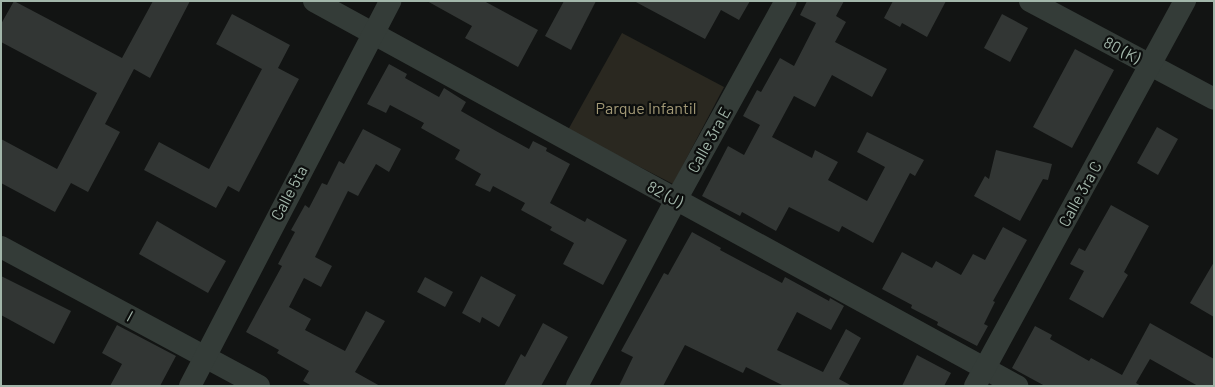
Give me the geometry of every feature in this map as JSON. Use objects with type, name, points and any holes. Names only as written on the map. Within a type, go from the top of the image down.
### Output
[{"type":"street","name":"82 (J)","points":[[314,1],[676,200],[979,377],[1017,386]]},
{"type":"street","name":"Calle 5ta","points":[[190,386],[390,1]]},
{"type":"street","name":"Calle 3ra E","points":[[577,386],[676,200],[786,1]]},
{"type":"street","name":"80 (K)","points":[[1030,1],[1214,99]]},
{"type":"street","name":"Calle 3ra C","points":[[979,377],[1185,1]]},
{"type":"street","name":"I","points":[[1,247],[258,386]]},
{"type":"green space","name":"Parque Infantil","points":[[622,33],[724,87],[673,184],[568,130]]},
{"type":"building","points":[[14,1],[122,58],[153,1],[190,1],[150,78],[134,69],[105,124],[120,132],[88,192],[71,183],[55,212],[1,183],[1,139],[57,169],[97,93],[1,42],[1,24]]},
{"type":"building","points":[[427,1],[484,1],[538,30],[518,67],[465,38],[472,26]]},
{"type":"building","points":[[564,1],[596,1],[571,50],[545,36]]},
{"type":"building","points":[[634,1],[750,1],[739,20],[721,10],[705,39]]},
{"type":"building","points":[[807,1],[844,1],[836,16],[846,22],[835,42],[887,69],[872,97],[832,75],[815,107],[794,96],[772,137],[812,158],[815,150],[838,162],[828,180],[867,201],[885,167],[857,152],[867,132],[924,160],[915,176],[910,173],[873,243],[842,226],[839,232],[789,207],[776,231],[742,212],[740,216],[702,196],[728,146],[744,155],[760,125],[743,116],[757,90],[761,92],[780,58],[794,66],[816,23],[800,15]]},
{"type":"building","points":[[893,1],[946,1],[927,37],[902,23],[900,27],[884,18]]},
{"type":"building","points":[[232,14],[290,45],[278,68],[299,79],[239,192],[228,186],[216,208],[144,170],[159,142],[209,169],[262,69],[216,44]]},
{"type":"building","points":[[1002,14],[1028,28],[1010,62],[984,48]]},
{"type":"building","points":[[1075,49],[1114,70],[1072,148],[1033,127]]},
{"type":"building","points":[[389,64],[407,74],[405,78],[439,97],[444,88],[466,102],[461,111],[496,131],[529,149],[533,141],[547,148],[546,151],[570,164],[550,203],[585,222],[587,218],[627,240],[603,285],[563,264],[574,243],[550,230],[552,227],[521,210],[525,203],[493,186],[490,192],[475,185],[481,174],[455,159],[460,150],[421,128],[424,123],[390,105],[386,113],[367,104]]},
{"type":"building","points":[[1157,127],[1178,139],[1158,175],[1137,163]]},
{"type":"building","points":[[363,129],[401,149],[389,172],[376,164],[358,196],[348,191],[315,257],[332,266],[321,287],[304,278],[289,307],[311,319],[305,330],[345,351],[366,311],[385,321],[355,372],[380,386],[312,386],[303,381],[309,371],[277,353],[279,350],[246,332],[282,266],[278,264],[295,232],[291,230],[305,205],[309,208],[322,183],[327,185],[339,161],[344,164]]},
{"type":"building","points":[[996,150],[1052,164],[1048,180],[1043,179],[1020,221],[974,196],[985,176],[989,179]]},
{"type":"building","points":[[1111,205],[1149,226],[1124,272],[1128,275],[1103,318],[1069,299],[1084,271],[1070,264],[1079,248],[1085,251]]},
{"type":"building","points":[[157,221],[226,261],[208,293],[139,254]]},
{"type":"building","points":[[1003,227],[1027,240],[993,301],[995,302],[984,324],[988,326],[977,346],[937,325],[938,322],[911,308],[912,305],[882,289],[902,252],[932,268],[936,261],[961,275],[973,254],[985,260]]},
{"type":"building","points":[[692,232],[721,248],[720,250],[782,283],[785,277],[829,301],[830,298],[844,306],[831,330],[797,312],[777,350],[823,372],[846,329],[861,338],[839,379],[852,386],[784,386],[746,367],[743,373],[685,345],[663,386],[619,386],[633,357],[621,351],[664,273],[668,275]]},
{"type":"building","points":[[1214,262],[1214,317],[1190,303]]},
{"type":"building","points":[[1,276],[71,311],[54,344],[1,315]]},
{"type":"building","points":[[481,276],[516,295],[499,327],[482,317],[480,323],[462,313]]},
{"type":"building","points":[[425,277],[453,292],[445,307],[417,292]]},
{"type":"building","points":[[543,323],[568,337],[541,386],[504,386],[521,354],[525,357]]},
{"type":"building","points":[[1150,323],[1214,359],[1214,386],[1198,386],[1150,359],[1136,383],[1141,386],[1045,386],[1012,368],[1035,326],[1052,335],[1050,339],[1089,361],[1091,358],[1122,375]]},
{"type":"building","points":[[117,325],[176,356],[160,386],[110,386],[122,364],[102,353]]},
{"type":"building","points":[[917,355],[951,373],[944,386],[902,386]]}]
